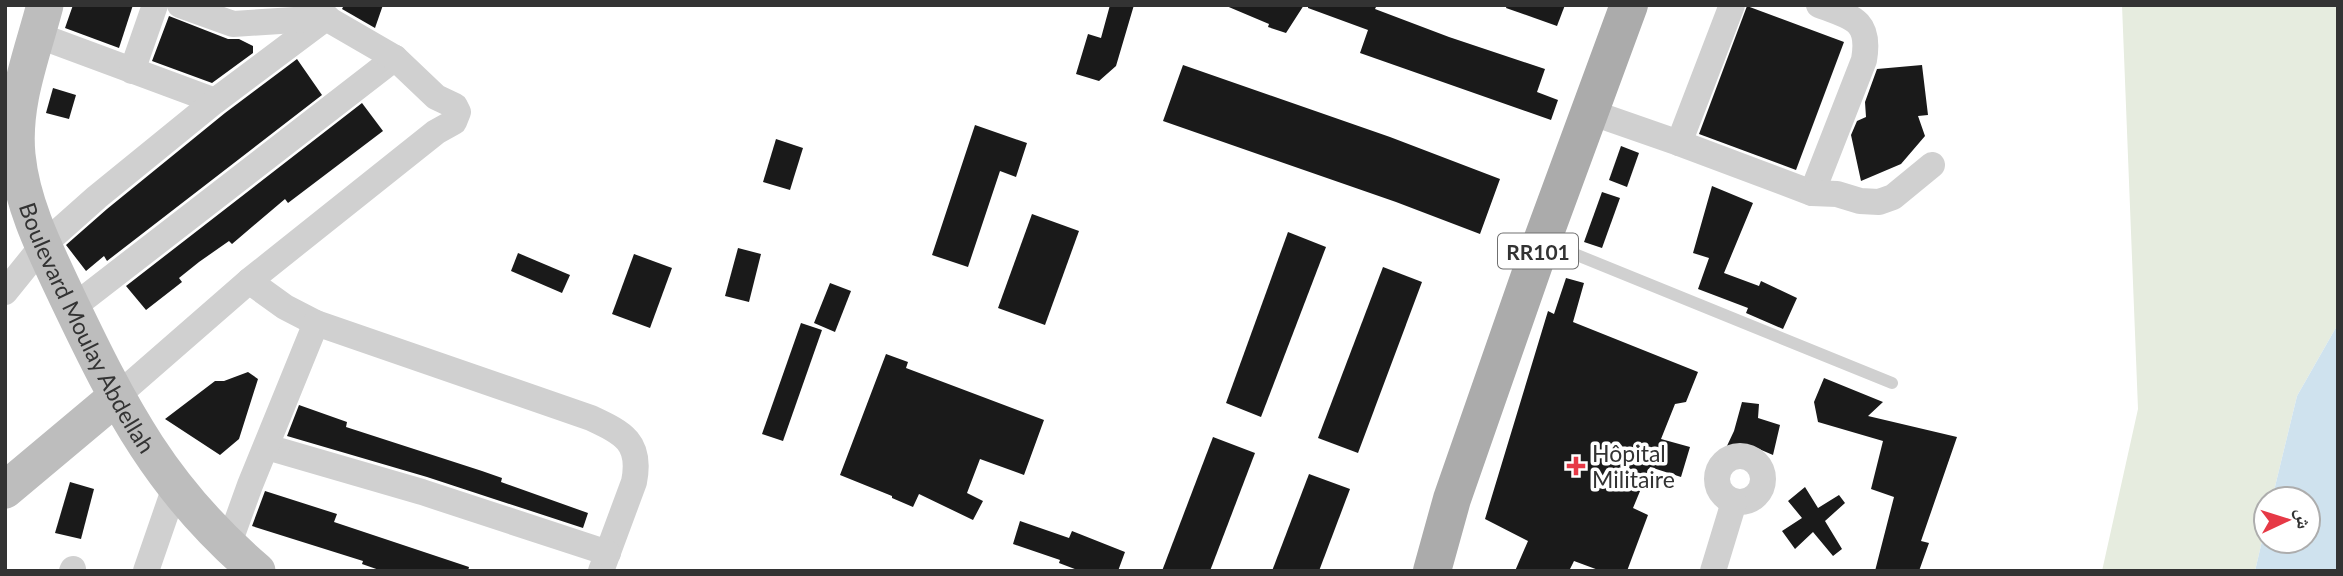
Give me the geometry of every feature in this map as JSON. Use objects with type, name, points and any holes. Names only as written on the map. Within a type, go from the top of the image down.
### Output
[{"type":"main road","name":"RR101","points":[[1432,571],[1452,499],[1542,241],[1629,5]]},
{"type":"main road","name":"Boulevard Moulay Abdellah","points":[[41,20],[11,128],[29,209],[43,245],[116,397],[139,436],[174,487],[228,546],[257,571]]},
{"type":"main road","points":[[5,490],[116,397]]},
{"type":"main road","name":"RR101","points":[[1452,499],[1460,571]]},
{"type":"street","points":[[132,71],[155,5]]},
{"type":"street","points":[[116,397],[249,281],[436,132],[454,122],[458,112],[455,106],[436,97],[395,58],[329,12],[236,15],[180,5]]},
{"type":"street","points":[[1679,143],[1732,5]]},
{"type":"street","points":[[1812,193],[1864,60],[1868,40],[1864,30],[1848,16],[1819,5]]},
{"type":"street","points":[[5,292],[43,245],[97,197],[329,12]]},
{"type":"street","points":[[41,20],[132,71],[215,101]]},
{"type":"street","points":[[72,307],[395,58]]},
{"type":"street","points":[[1590,112],[1812,193],[1837,194],[1860,201],[1879,202],[1893,197],[1932,165]]},
{"type":"street","points":[[249,281],[285,307],[316,323],[591,418],[620,433],[629,441],[634,450],[636,471],[604,562],[422,492],[267,447]]},
{"type":"street","points":[[228,546],[316,323]]},
{"type":"street","points":[[146,571],[174,487]]},
{"type":"street","points":[[1713,571],[1734,502]]},
{"type":"lane","points":[[1542,241],[1892,383]]},
{"type":"shaded area","points":[[2122,5],[2338,5],[2338,324],[2297,396],[2275,485],[2252,485],[2252,555],[2259,555],[2255,571],[2102,571],[2138,409]]},
{"type":"water","points":[[2338,324],[2338,571],[2255,571],[2259,555],[2322,555],[2322,485],[2275,485],[2297,396]]},
{"type":"building","points":[[73,5],[133,5],[119,48],[65,28]]},
{"type":"building","points":[[344,5],[383,5],[375,28],[342,9]]},
{"type":"building","points":[[1110,5],[1134,5],[1116,66],[1099,81],[1076,74],[1088,34],[1101,38]]},
{"type":"building","points":[[1224,5],[1304,5],[1286,33]]},
{"type":"building","points":[[1308,5],[1377,5],[1375,9],[1545,69],[1537,92],[1558,100],[1551,120],[1360,53],[1368,30],[1308,8]]},
{"type":"building","points":[[1507,5],[1565,5],[1557,26],[1506,8]]},
{"type":"building","points":[[1747,6],[1844,42],[1796,170],[1699,134]]},
{"type":"building","points":[[169,16],[228,39],[239,39],[253,46],[253,53],[212,83],[152,61]]},
{"type":"building","points":[[297,59],[322,95],[107,261],[104,256],[86,271],[66,245],[225,113]]},
{"type":"building","points":[[1183,65],[1390,137],[1500,179],[1480,234],[1163,121]]},
{"type":"building","points":[[1922,65],[1928,115],[1918,116],[1925,136],[1901,164],[1861,181],[1851,135],[1857,121],[1866,117],[1865,102],[1877,69]]},
{"type":"building","points":[[53,88],[76,95],[69,119],[46,113]]},
{"type":"building","points":[[362,103],[383,131],[288,203],[285,199],[232,244],[229,241],[199,262],[179,278],[182,282],[146,310],[126,286]]},
{"type":"building","points":[[975,125],[1027,143],[1016,177],[1000,171],[968,267],[932,255]]},
{"type":"building","points":[[776,139],[803,148],[790,190],[763,182]]},
{"type":"building","points":[[1621,146],[1639,153],[1627,187],[1609,180]]},
{"type":"building","points":[[1712,186],[1753,203],[1724,273],[1759,286],[1761,281],[1797,298],[1783,329],[1746,313],[1748,308],[1698,289],[1709,258],[1693,253]]},
{"type":"building","points":[[1602,192],[1620,198],[1602,248],[1584,242]]},
{"type":"building","points":[[1032,214],[1079,231],[1045,325],[998,308]]},
{"type":"building","points":[[1288,232],[1326,247],[1261,417],[1226,403]]},
{"type":"building","points":[[738,248],[761,254],[749,302],[725,296]]},
{"type":"building","points":[[518,253],[570,275],[562,293],[511,271]]},
{"type":"building","points":[[634,254],[672,268],[650,328],[612,314]]},
{"type":"building","points":[[1383,267],[1422,282],[1358,453],[1318,438]]},
{"type":"building","name":"Hôpital Militaire","points":[[1566,278],[1584,283],[1573,322],[1698,372],[1686,402],[1675,404],[1661,439],[1690,447],[1681,477],[1650,467],[1633,508],[1648,515],[1627,571],[1601,571],[1574,561],[1569,571],[1515,571],[1528,541],[1485,519],[1548,311],[1554,314]]},
{"type":"building","points":[[830,283],[851,291],[835,332],[814,323]]},
{"type":"building","points":[[801,323],[822,330],[783,441],[762,434]]},
{"type":"building","points":[[886,354],[908,362],[906,368],[1044,420],[1024,475],[980,459],[967,493],[983,501],[973,520],[919,494],[913,507],[840,475]]},
{"type":"building","points":[[248,372],[258,379],[239,439],[220,455],[165,419],[215,381],[224,381]]},
{"type":"building","points":[[1824,378],[1883,402],[1868,416],[1957,437],[1921,541],[1929,543],[1919,571],[1875,571],[1894,497],[1871,489],[1883,441],[1818,422],[1814,402]]},
{"type":"building","points":[[1742,402],[1759,404],[1758,418],[1780,425],[1773,455],[1752,446],[1744,452],[1726,448]]},
{"type":"building","points":[[299,405],[347,422],[346,427],[502,478],[501,482],[588,513],[583,528],[427,477],[287,436]]},
{"type":"building","points":[[1213,437],[1255,453],[1210,571],[1162,571]]},
{"type":"building","points":[[1309,474],[1350,489],[1319,571],[1272,571]]},
{"type":"building","points":[[70,482],[94,489],[81,539],[55,533]]},
{"type":"building","points":[[1805,487],[1818,508],[1839,495],[1845,503],[1825,521],[1842,549],[1833,556],[1813,532],[1795,549],[1782,531],[1802,518],[1788,501]]},
{"type":"building","points":[[265,491],[337,514],[334,522],[469,567],[468,571],[382,571],[362,564],[363,561],[252,526]]},
{"type":"building","points":[[1020,521],[1069,538],[1072,531],[1125,552],[1118,571],[1080,571],[1059,563],[1060,560],[1013,544]]},
{"type":"place","name":"Hôpital Militaire","points":[[1576,466]]}]
